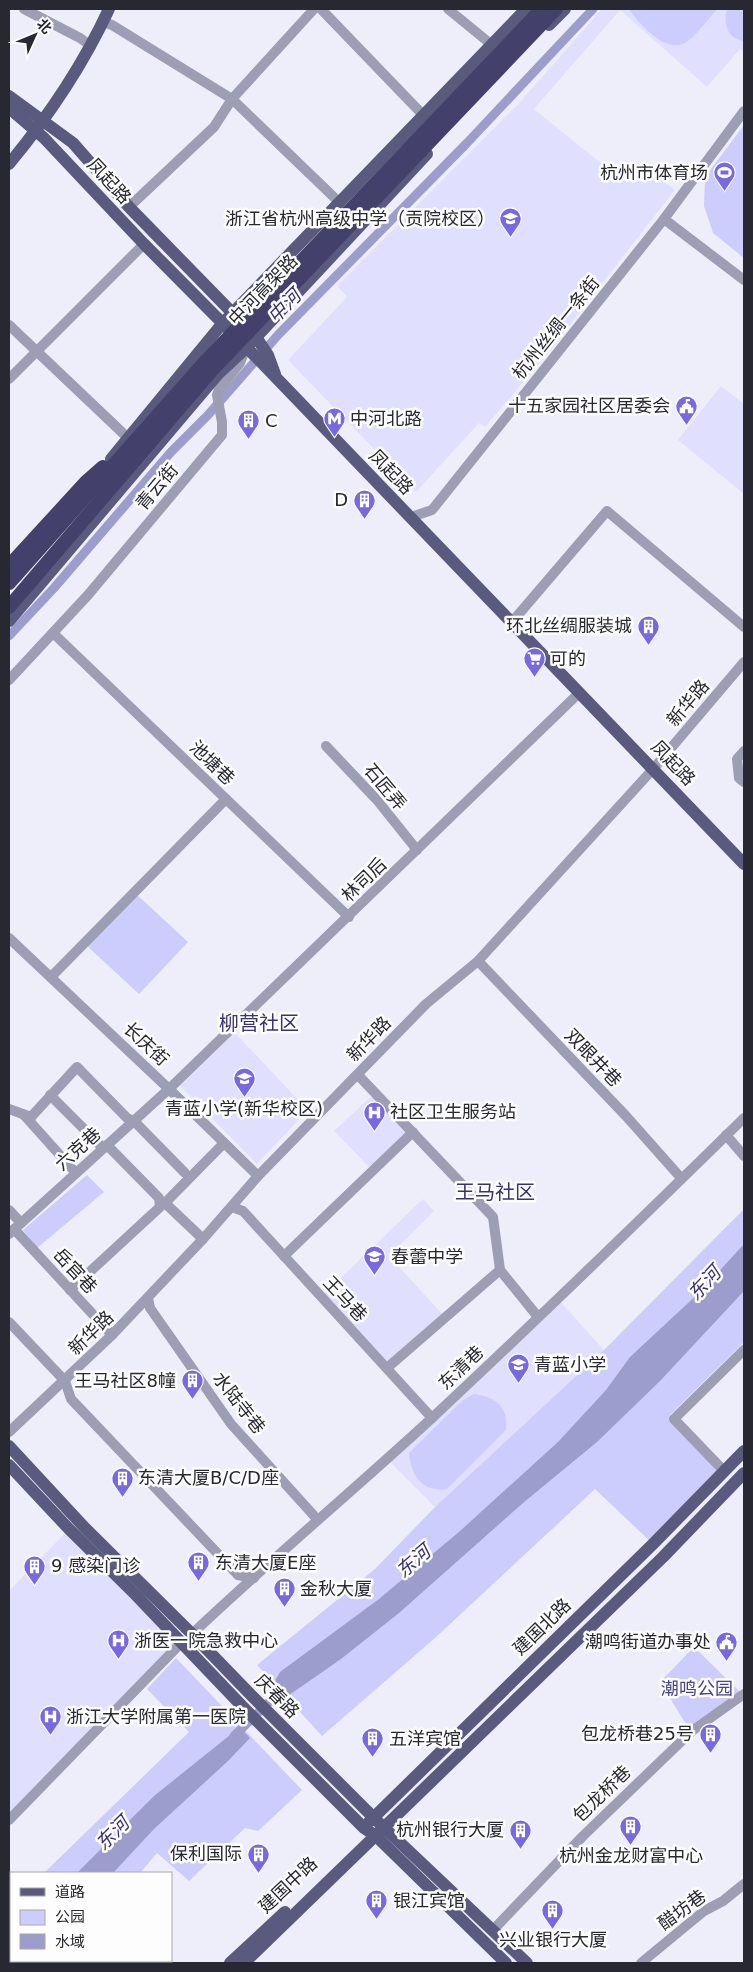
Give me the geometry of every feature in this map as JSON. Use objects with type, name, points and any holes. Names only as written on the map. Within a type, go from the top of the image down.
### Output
[{"type":"highway","name":"中河高架路","points":[[9,573],[86,482],[150,425],[206,361],[542,9]]},
{"type":"highway","name":"中河高架路","points":[[10,607],[212,370],[556,9]]},
{"type":"main road","points":[[9,164],[40,126],[91,46],[109,9]]},
{"type":"main road","points":[[9,573],[97,477],[222,324],[526,9]]},
{"type":"main road","points":[[9,621],[218,374],[258,350],[512,63],[566,9]]},
{"type":"main road","points":[[9,96],[40,126],[72,143],[129,207],[233,313],[258,350]]},
{"type":"main road","name":"凤起路","points":[[9,108],[40,126],[144,244],[222,324],[258,350],[277,378],[579,693],[654,768],[744,864]]},
{"type":"main road","name":"庆春路","points":[[9,1446],[85,1528],[374,1818],[380,1832],[506,1963]]},
{"type":"main road","name":"建国北路","points":[[364,1828],[744,1451]]},
{"type":"main road","name":"庆春路","points":[[9,1465],[242,1706],[364,1828],[380,1832],[494,1930],[528,1963]]},
{"type":"main road","name":"建国北路","points":[[380,1832],[663,1556],[744,1473]]},
{"type":"main road","name":"建国中路","points":[[230,1963],[362,1839],[364,1828]]},
{"type":"main road","name":"建国中路","points":[[244,1963],[380,1832]]},
{"type":"street","points":[[24,9],[80,38],[91,46]]},
{"type":"street","points":[[129,207],[214,127],[232,99],[314,9]]},
{"type":"street","points":[[321,9],[424,116]]},
{"type":"street","points":[[448,9],[492,45]]},
{"type":"street","points":[[103,22],[112,25],[232,99],[340,203]]},
{"type":"street","name":"杭州丝绸一条街","points":[[410,516],[432,510],[664,219],[744,111]]},
{"type":"street","points":[[664,219],[744,280]]},
{"type":"street","points":[[9,379],[144,244]]},
{"type":"street","points":[[9,325],[128,438]]},
{"type":"street","name":"青云街","points":[[9,680],[88,594],[222,435],[222,422],[217,395],[219,389],[240,363],[258,350]]},
{"type":"street","points":[[512,622],[607,511],[744,627]]},
{"type":"street","name":"池塘巷","points":[[53,633],[349,917]]},
{"type":"street","name":"新华路","points":[[9,1432],[112,1336],[203,1239],[258,1176],[426,1004],[478,962],[654,768],[744,662]]},
{"type":"street","name":"林司后","points":[[169,1089],[579,693]]},
{"type":"street","name":"石匠弄","points":[[326,746],[377,800],[418,850]]},
{"type":"street","points":[[744,751],[737,759],[740,778],[744,782]]},
{"type":"street","points":[[51,977],[226,799]]},
{"type":"street","name":"长庆街","points":[[9,938],[258,1176]]},
{"type":"street","name":"双眼井巷","points":[[478,962],[626,1116],[681,1178]]},
{"type":"street","points":[[9,1109],[31,1117],[77,1067],[127,1118],[134,1121],[184,1173]]},
{"type":"street","points":[[358,1075],[493,1217],[500,1270],[538,1317]]},
{"type":"street","name":"六克巷","points":[[14,1229],[169,1089]]},
{"type":"street","points":[[50,1095],[159,1198],[160,1207],[70,1290]]},
{"type":"street","points":[[24,1115],[76,1173]]},
{"type":"street","name":"东清巷","points":[[192,1634],[317,1519],[432,1418],[744,1118]]},
{"type":"street","points":[[284,1256],[413,1132]]},
{"type":"street","points":[[726,1135],[744,1156]]},
{"type":"street","points":[[203,1239],[165,1203],[224,1143]]},
{"type":"street","name":"王马巷","points":[[232,1207],[243,1211],[432,1418]]},
{"type":"street","name":"岳官巷","points":[[9,1210],[14,1229],[112,1336]]},
{"type":"street","points":[[387,1368],[500,1270]]},
{"type":"street","name":"水陆寺巷","points":[[148,1298],[150,1308],[231,1424],[317,1519]]},
{"type":"street","points":[[9,1322],[65,1380],[71,1399],[238,1575],[254,1578]]},
{"type":"street","points":[[723,1470],[674,1419],[744,1350]]},
{"type":"street","points":[[9,1820],[181,1643]]},
{"type":"street","name":"包龙桥巷","points":[[494,1930],[583,1836],[692,1731],[744,1694]]},
{"type":"street","name":"醋坊巷","points":[[641,1963],[704,1911],[722,1901],[744,1884]]},
{"type":"shaded area","name":"浙江省杭州高级中学（贡院校区）","points":[[602,9],[744,9],[744,52],[740,49],[707,87],[620,10],[534,109],[623,181],[640,162],[675,190],[548,353],[485,427],[479,423],[416,492],[288,360],[347,297],[337,286],[521,101]]},
{"type":"shaded area","points":[[721,386],[744,404],[744,494],[678,440]]},
{"type":"shaded area","name":"青蓝小学(新华校区)","points":[[235,1033],[308,1110],[257,1164],[180,1086]]},
{"type":"shaded area","name":"社区卫生服务站","points":[[376,1092],[413,1132],[373,1171],[334,1131]]},
{"type":"shaded area","name":"春蕾中学","points":[[423,1199],[434,1211],[389,1256],[445,1317],[387,1368],[321,1297]]},
{"type":"shaded area","name":"青蓝小学","points":[[558,1299],[604,1350],[435,1507],[387,1459]]},
{"type":"shaded area","name":"浙江大学附属第一医院","points":[[69,1529],[181,1643],[9,1820],[9,1591]]},
{"type":"green space","points":[[629,9],[717,9],[700,30],[688,41],[680,45],[672,45],[655,37]]},
{"type":"green space","points":[[727,9],[744,9],[744,41],[738,40],[730,34],[726,25]]},
{"type":"green space","name":"杭州市体育场","points":[[744,125],[744,258],[713,233],[704,206],[705,177]]},
{"type":"green space","points":[[134,892],[188,942],[139,994],[84,943]]},
{"type":"green space","points":[[87,1175],[104,1192],[37,1248],[23,1230]]},
{"type":"green space","points":[[744,1209],[744,1342],[670,1415],[723,1470],[653,1544],[595,1489],[435,1638],[322,1736],[257,1665],[375,1569],[435,1507],[604,1350]]},
{"type":"green space","points":[[474,1394],[482,1395],[499,1404],[505,1415],[506,1430],[447,1489],[438,1490],[431,1488],[419,1481],[415,1475],[409,1453],[463,1400]]},
{"type":"green space","name":"潮鸣公园","points":[[694,1647],[740,1692],[689,1729],[660,1682]]},
{"type":"green space","points":[[176,1658],[302,1790],[258,1831],[245,1828],[189,1881],[157,1853],[141,1872],[45,1872],[189,1732],[147,1689]]},
{"type":"green space","points":[[10,1906],[10,1962],[67,1962],[9,1963]]},
{"type":"water","points":[[744,1244],[744,1291],[660,1381],[597,1442],[523,1503],[399,1613],[341,1659],[282,1700],[271,1688],[280,1672],[379,1599],[460,1531],[558,1442],[606,1390],[630,1357],[701,1291]]},
{"type":"water","points":[[240,1727],[250,1738],[228,1761],[154,1829],[114,1872],[78,1872],[154,1796]]},
{"type":"waterway","name":"中河","points":[[9,636],[54,588],[171,452],[208,415],[278,335],[467,143],[593,9]]},
{"type":"waterway","name":"东河","points":[[234,1736],[286,1686]]},
{"type":"place","name":"杭州市体育场","points":[[724,192]]},
{"type":"place","name":"浙江省杭州高级中学（贡院校区）","points":[[511,238]]},
{"type":"place","name":"十五家园社区居委会","points":[[686,425]]},
{"type":"place","name":"中河北路","points":[[334,438]]},
{"type":"place","name":"C","points":[[249,440]]},
{"type":"place","name":"D","points":[[364,519]]},
{"type":"place","name":"环北丝绸服装城","points":[[648,645]]},
{"type":"place","name":"可的","points":[[534,678]]},
{"type":"place","name":"青蓝小学(新华校区)","points":[[244,1098]]},
{"type":"place","name":"社区卫生服务站","points":[[374,1131]]},
{"type":"place","name":"春蕾中学","points":[[375,1276]]},
{"type":"place","name":"青蓝小学","points":[[518,1384]]},
{"type":"place","name":"王马社区8幢","points":[[192,1400]]},
{"type":"place","name":"东清大厦B/C/D座","points":[[122,1497]]},
{"type":"place","name":"东清大厦E座","points":[[199,1582]]},
{"type":"place","name":"9 感染门诊","points":[[35,1585]]},
{"type":"place","name":"金秋大厦","points":[[284,1608]]},
{"type":"place","name":"浙医一院急救中心","points":[[118,1660]]},
{"type":"place","name":"潮鸣街道办事处","points":[[727,1661]]},
{"type":"place","name":"浙江大学附属第一医院","points":[[50,1736]]},
{"type":"place","name":"包龙桥巷25号","points":[[710,1753]]},
{"type":"place","name":"五洋宾馆","points":[[373,1758]]},
{"type":"place","name":"杭州金龙财富中心","points":[[631,1845]]},
{"type":"place","name":"杭州银行大厦","points":[[520,1849]]},
{"type":"place","name":"保利国际","points":[[258,1873]]},
{"type":"place","name":"银江宾馆","points":[[377,1920]]},
{"type":"place","name":"兴业银行大厦","points":[[553,1929]]},
{"type":"district","name":"柳营社区","points":[[259,1023]]},
{"type":"district","name":"王马社区","points":[[495,1192]]}]
